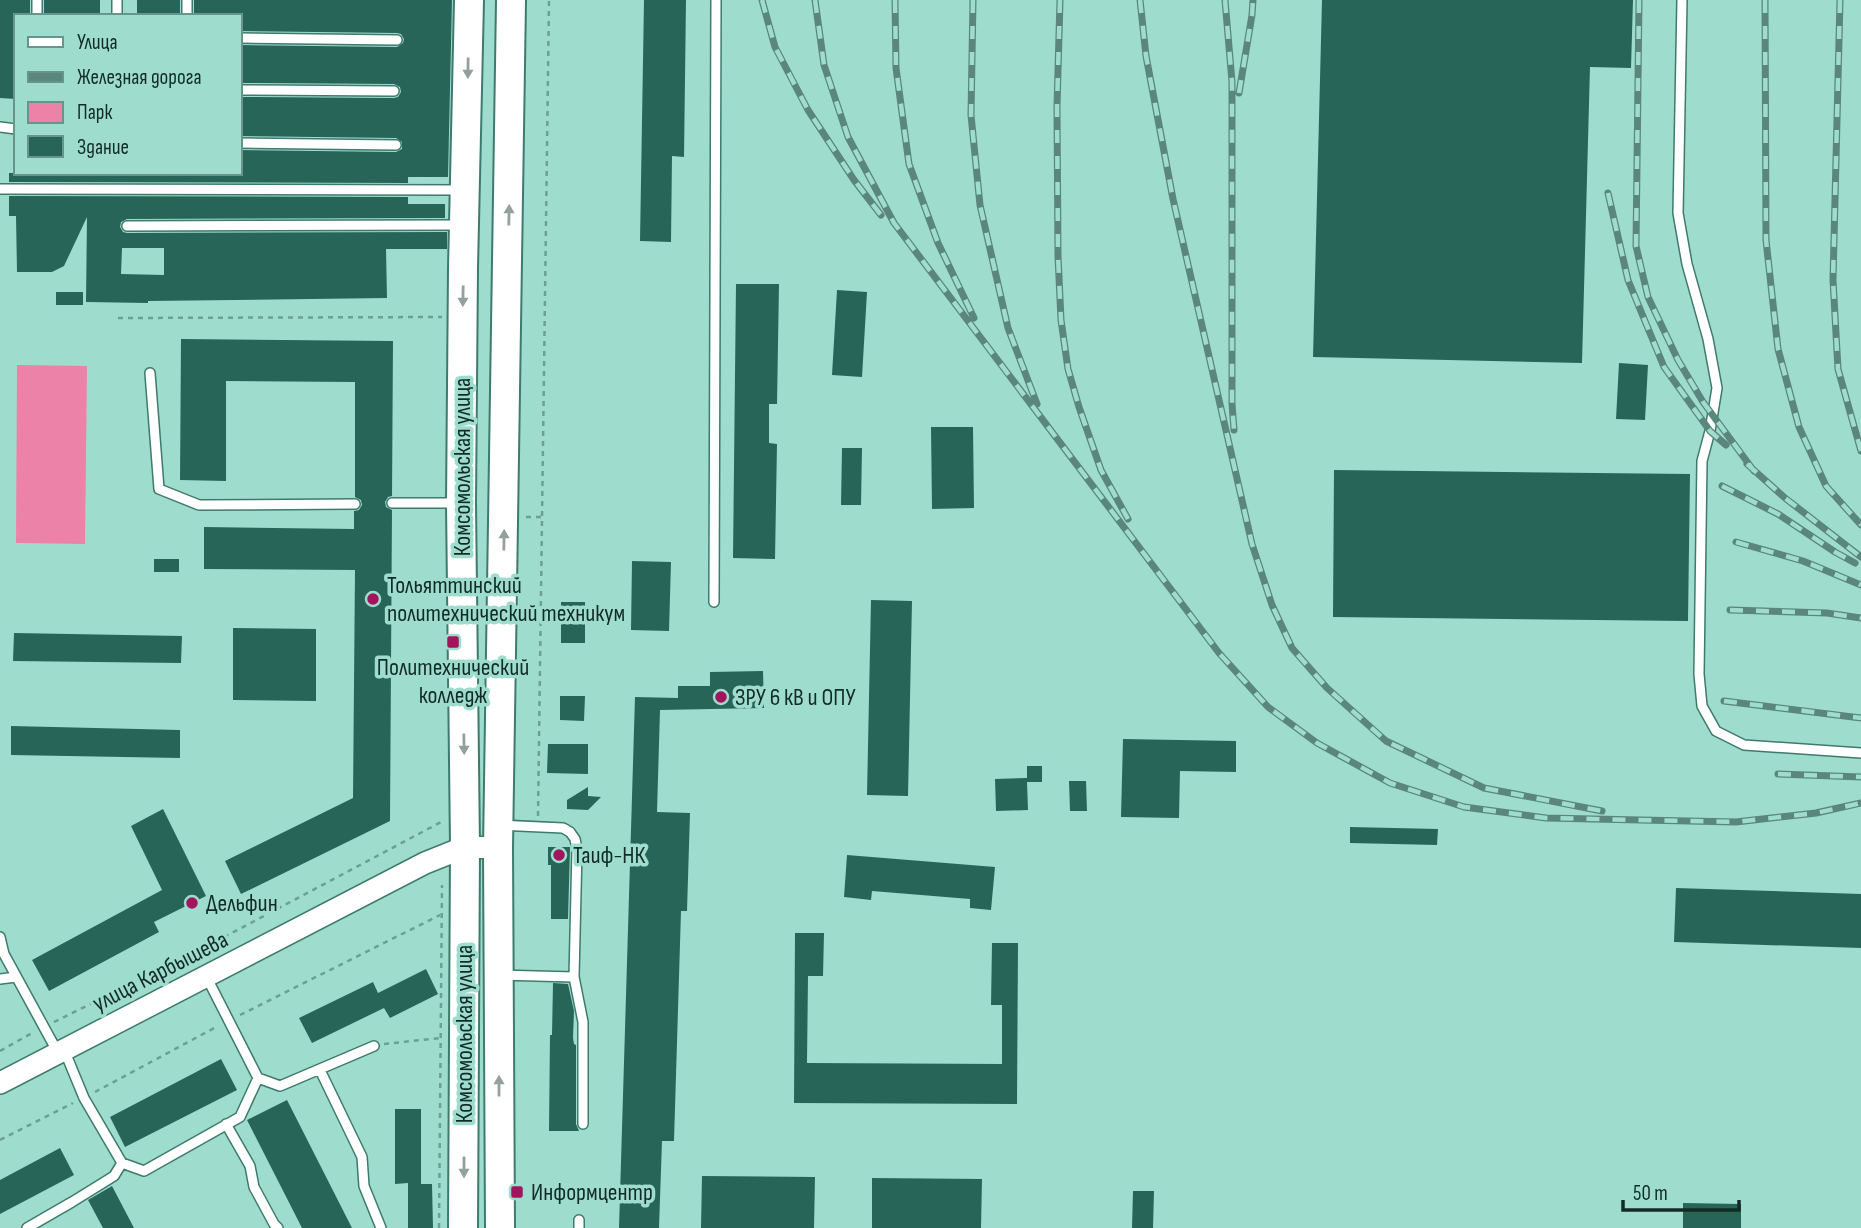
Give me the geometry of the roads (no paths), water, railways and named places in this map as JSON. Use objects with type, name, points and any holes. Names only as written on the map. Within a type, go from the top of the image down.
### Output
[{"type":"main road","name":"Комсомольская улица","points":[[463,1228],[454,851],[469,0]]},
{"type":"main road","name":"Комсомольская улица","points":[[500,1228],[498,836],[512,0]]},
{"type":"street","name":"улица Карбышева","points":[[0,1083],[425,863],[498,836]]},
{"type":"lane","points":[[714,602],[716,0]]},
{"type":"lane","points":[[1682,0],[1678,213],[1686,264],[1708,339],[1717,388],[1702,461],[1699,674],[1702,706],[1716,732],[1744,745],[1861,753]]},
{"type":"lane","points":[[242,38],[397,40]]},
{"type":"lane","points":[[242,90],[394,91]]},
{"type":"lane","points":[[242,143],[396,145]]},
{"type":"lane","points":[[0,190],[466,190]]},
{"type":"lane","points":[[127,226],[465,225]]},
{"type":"lane","points":[[150,373],[159,489],[199,505],[355,504]]},
{"type":"lane","points":[[392,503],[461,503]]},
{"type":"lane","points":[[498,836],[538,827],[563,828],[575,839],[578,859],[574,977],[583,1022],[583,1124]]},
{"type":"lane","points":[[0,937],[4,954],[16,977],[61,1051],[84,1098],[122,1163],[145,1171],[240,1117],[258,1078]]},
{"type":"lane","points":[[499,975],[574,977]]},
{"type":"lane","points":[[206,976],[258,1078],[280,1086],[374,1045]]},
{"type":"lane","points":[[0,979],[16,977]]},
{"type":"lane","points":[[320,1070],[362,1157],[364,1186],[381,1228]]},
{"type":"lane","points":[[226,1124],[250,1166],[254,1187],[278,1228]]},
{"type":"lane","points":[[27,1228],[114,1176],[122,1163]]},
{"type":"railway","points":[[762,0],[775,47],[808,110],[854,180],[881,215]]},
{"type":"railway","points":[[815,0],[824,65],[848,137],[894,223],[1219,653],[1268,707],[1317,743],[1390,783],[1464,807],[1546,818],[1736,822],[1816,813],[1861,803]]},
{"type":"railway","points":[[895,0],[896,68],[909,164],[938,243],[974,318]]},
{"type":"railway","points":[[973,0],[971,115],[980,205],[1008,328],[1037,404]]},
{"type":"railway","points":[[1060,0],[1057,106],[1061,320],[1068,369],[1079,407],[1101,470],[1128,519]]},
{"type":"railway","points":[[1140,0],[1146,56],[1173,199],[1252,544],[1272,605],[1292,648],[1327,688],[1386,741],[1484,788],[1602,811]]},
{"type":"railway","points":[[1225,0],[1232,82],[1234,430]]},
{"type":"railway","points":[[1239,93],[1253,0]]},
{"type":"railway","points":[[1639,0],[1636,246],[1648,297],[1678,360],[1703,402],[1754,471]]},
{"type":"railway","points":[[1765,0],[1766,240],[1778,349],[1799,427],[1826,486],[1861,525]]},
{"type":"railway","points":[[1840,0],[1833,280],[1838,369],[1861,451]]},
{"type":"railway","points":[[1608,193],[1628,280],[1664,367],[1710,431],[1726,445]]},
{"type":"railway","points":[[1747,464],[1785,498],[1861,557]]},
{"type":"railway","points":[[1722,486],[1778,514],[1855,563]]},
{"type":"railway","points":[[1736,542],[1803,561],[1861,585]]},
{"type":"railway","points":[[1730,610],[1827,613],[1861,618]]},
{"type":"railway","points":[[1724,701],[1861,718]]},
{"type":"railway","points":[[1778,774],[1861,777]]},
{"type":"place","name":"Тольяттинский политехнический техникум","points":[[373,599]]},
{"type":"place","name":"Политехнический колледж","points":[[453,642]]},
{"type":"place","name":"ЗРУ 6 кВ и ОПУ","points":[[721,697]]},
{"type":"place","name":"Таиф-НК","points":[[559,855]]},
{"type":"place","name":"Дельфин","points":[[192,903]]},
{"type":"place","name":"Информцентр","points":[[517,1192]]}]
